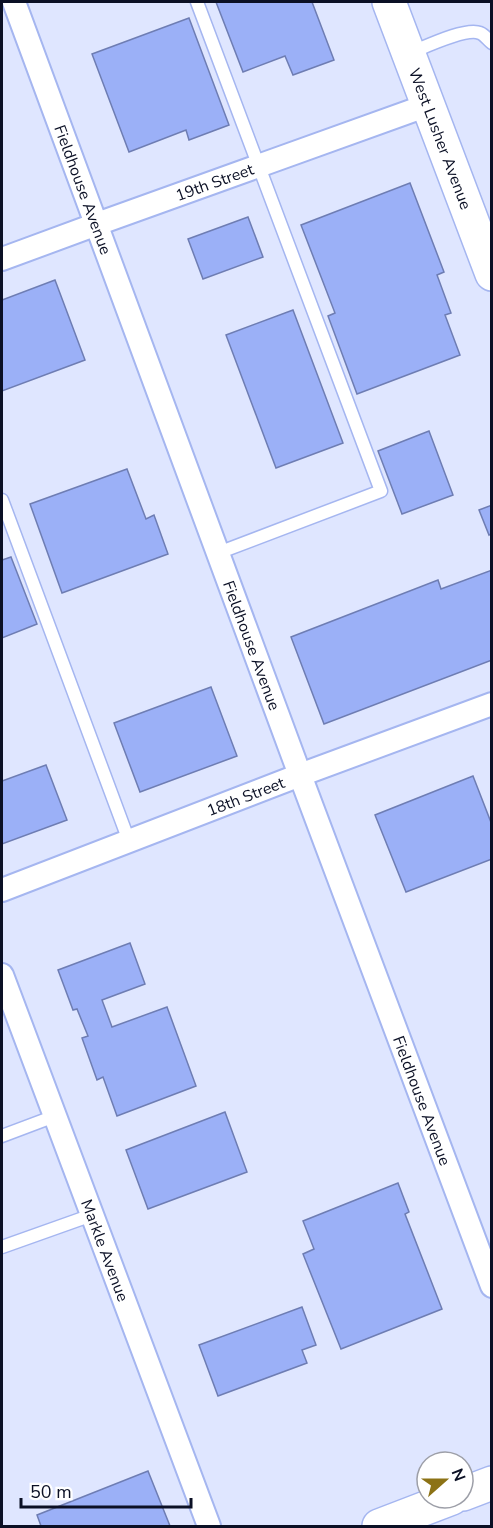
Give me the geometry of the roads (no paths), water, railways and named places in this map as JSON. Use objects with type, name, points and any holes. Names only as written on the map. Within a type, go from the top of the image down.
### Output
[{"type":"main road","name":"West Lusher Avenue","points":[[389,2],[492,274]]},
{"type":"main road","points":[[475,1489],[492,1483]]},
{"type":"main road","points":[[379,1527],[422,1510]]},
{"type":"street","name":"Fieldhouse Avenue","points":[[14,2],[492,1286]]},
{"type":"street","name":"19th Street","points":[[2,260],[428,105]]},
{"type":"street","name":"18th Street","points":[[2,890],[492,704]]},
{"type":"street","name":"Markle Avenue","points":[[2,975],[209,1527]]},
{"type":"lane","points":[[197,2],[381,491],[218,553]]},
{"type":"lane","points":[[409,54],[464,33],[482,34],[492,43]]},
{"type":"lane","points":[[2,500],[129,841]]},
{"type":"lane","points":[[2,1136],[55,1116]]},
{"type":"lane","points":[[2,1247],[92,1215]]}]
